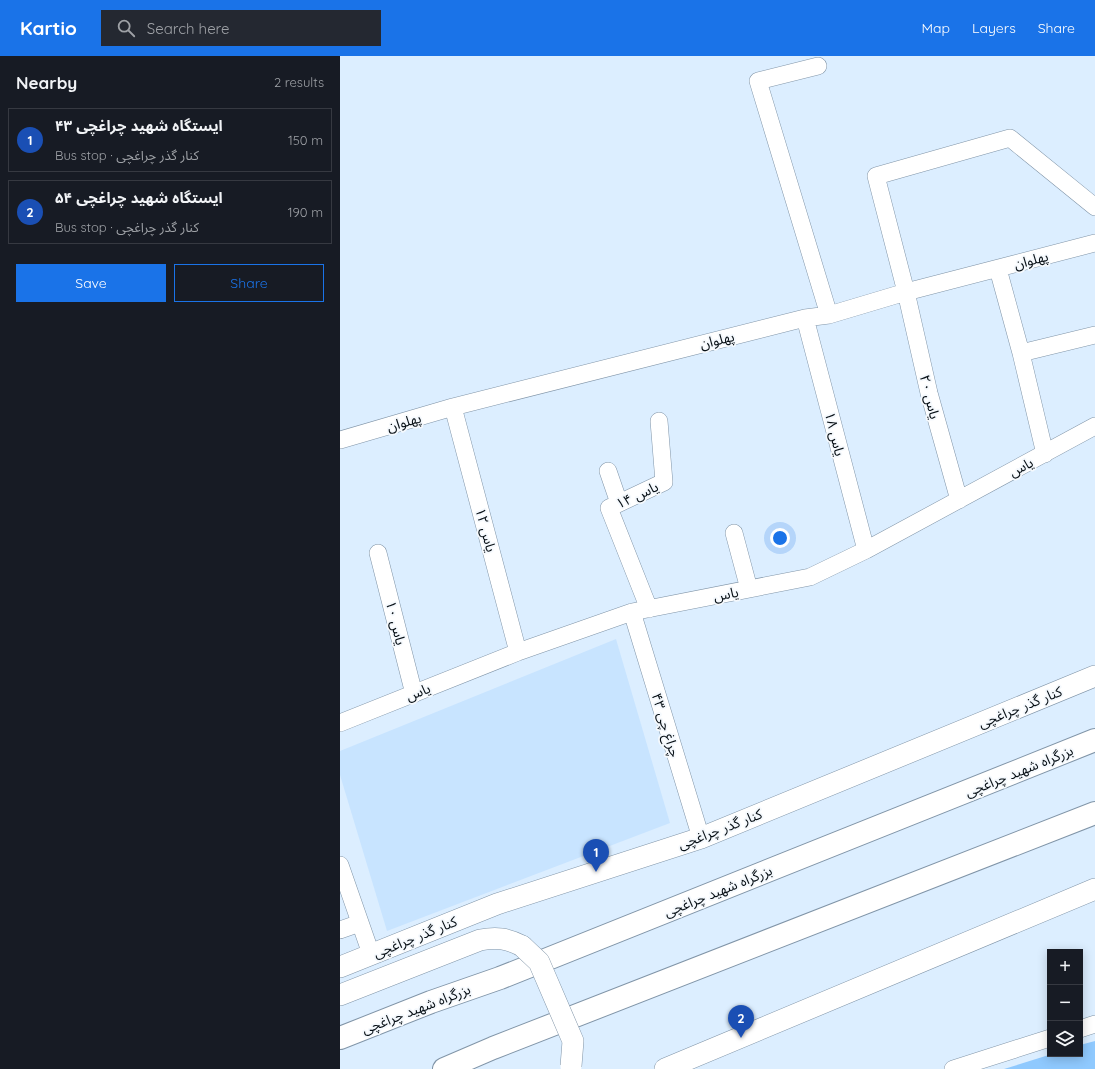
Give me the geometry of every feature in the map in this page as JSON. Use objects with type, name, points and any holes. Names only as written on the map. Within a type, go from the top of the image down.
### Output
[{"type":"highway","points":[[1010,775],[1095,733]]},
{"type":"highway","name":"بزرگراه شهید چراغچی","points":[[340,1038],[431,1002],[500,978],[1095,740]]},
{"type":"highway","points":[[444,1069],[493,1048],[1095,813]]},
{"type":"highway","points":[[1043,834],[1095,818]]},
{"type":"main road","name":"کنار گذر چراغچی","points":[[340,967],[497,904],[701,838],[1095,676]]},
{"type":"main road","points":[[665,1069],[1095,889]]},
{"type":"main road","points":[[340,995],[480,940],[494,937],[509,939],[522,946],[539,962],[573,1041],[570,1067]]},
{"type":"street","points":[[818,66],[758,81],[829,315]]},
{"type":"street","name":"یاس ۲۰","points":[[959,500],[929,393],[906,292],[876,176],[1010,138],[1095,207]]},
{"type":"street","name":"پهلوان","points":[[340,440],[453,407],[805,318],[829,315],[906,292],[1095,243]]},
{"type":"street","points":[[998,269],[1021,353],[1045,454]]},
{"type":"street","name":"یاس ۱۸","points":[[805,318],[866,550]]},
{"type":"street","points":[[1021,353],[1095,335]]},
{"type":"street","name":"یاس ۱۲","points":[[453,407],[518,652]]},
{"type":"street","name":"یاس ۱۴","points":[[649,609],[609,508],[664,482],[659,421]]},
{"type":"street","name":"یاس","points":[[340,723],[518,652],[632,612],[810,577],[866,550],[1095,426]]},
{"type":"street","points":[[608,471],[619,503]]},
{"type":"street","points":[[734,533],[749,589]]},
{"type":"street","name":"یاس ۱۰","points":[[378,553],[414,694]]},
{"type":"street","name":"چراغ چی ۴۳","points":[[632,612],[701,838]]},
{"type":"street","points":[[340,865],[371,954]]},
{"type":"street","points":[[340,930],[360,923]]},
{"type":"street","points":[[1083,1028],[1095,1024]]},
{"type":"street","points":[[953,1069],[1047,1039]]},
{"type":"shaded area","points":[[616,639],[670,823],[387,931],[340,775],[340,751]]},
{"type":"shaded area","points":[[1095,1041],[1095,1069],[1004,1069],[1047,1056],[1047,1057],[1083,1057],[1083,1044]]},
{"type":"place","name":"ایستگاه شهید چراغچی ۴۳","points":[[596,872]]},
{"type":"place","name":"ایستگاه شهید چراغچی ۵۴","points":[[741,1038]]}]
